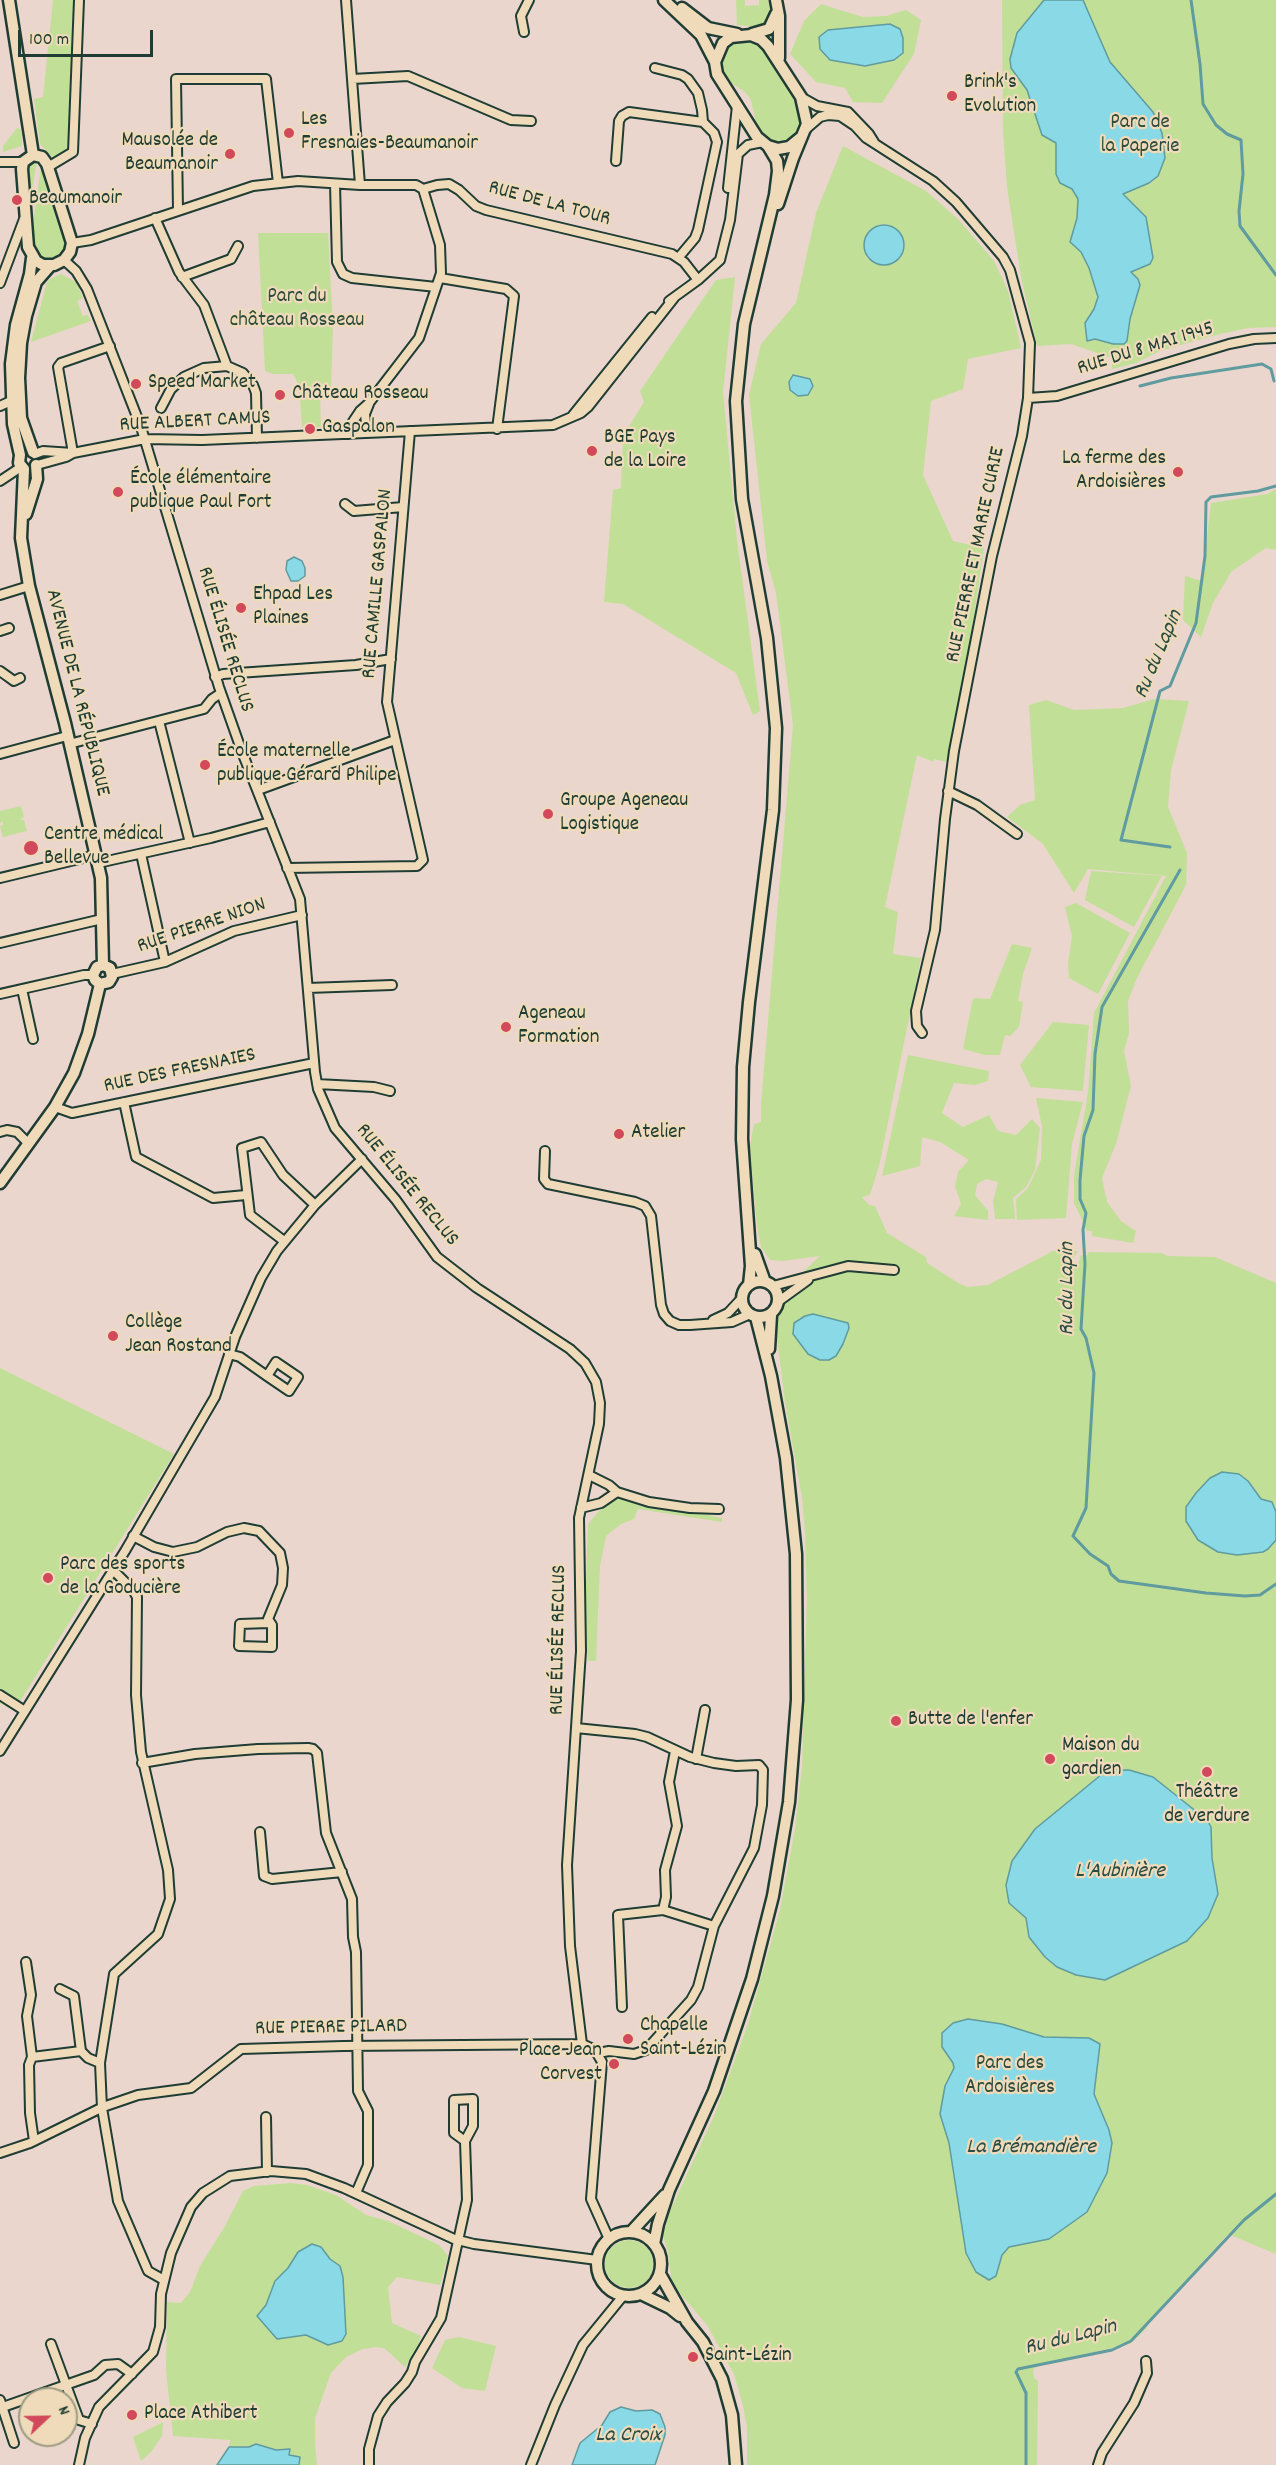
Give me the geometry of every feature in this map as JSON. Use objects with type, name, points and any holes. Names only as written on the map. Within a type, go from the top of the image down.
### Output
[{"type":"main road","points":[[9,0],[33,155]]},
{"type":"main road","points":[[664,0],[701,35],[715,62],[717,74],[777,161],[778,171],[744,324],[736,401],[739,469],[746,527],[768,649],[776,751],[770,845],[745,1035],[742,1103],[743,1158],[751,1266],[749,1284],[742,1298],[745,1310],[753,1316],[771,1376]]},
{"type":"main road","points":[[673,0],[708,28],[761,39],[801,97],[807,118],[804,132],[764,241]]},
{"type":"main road","points":[[715,62],[723,43],[731,37],[769,29],[777,5]]},
{"type":"main road","points":[[777,5],[780,64]]},
{"type":"main road","points":[[766,144],[778,149],[789,147],[797,142],[804,132]]},
{"type":"main road","points":[[20,455],[25,451],[35,459],[32,470],[22,468],[18,461],[20,455],[13,424],[11,401],[14,334],[32,258],[28,247],[22,169],[23,162],[33,155],[42,157],[48,167],[72,243],[70,252],[64,260],[50,266],[39,264],[32,258]]},
{"type":"main road","name":"AVENUE DE LA RÉPUBLIQUE","points":[[21,538],[25,516],[37,479],[35,459],[22,428],[19,378],[21,343],[36,282],[50,266]]},
{"type":"main road","name":"AVENUE DE LA RÉPUBLIQUE","points":[[22,468],[21,538],[29,586],[101,878],[103,965]]},
{"type":"main road","points":[[0,1183],[55,1107],[74,1073],[88,1034],[97,967],[103,965],[108,967],[112,974],[109,982],[97,979]]},
{"type":"main road","points":[[654,2244],[669,2190],[714,2091],[752,1979],[773,1896],[789,1802],[797,1700],[797,1574],[790,1492],[771,1376],[769,1334],[771,1314],[779,1301],[769,1284],[749,1233]]},
{"type":"main road","points":[[749,1284],[760,1281],[769,1284]]},
{"type":"main road","points":[[753,1316],[771,1314]]},
{"type":"main road","points":[[631,2232],[669,2190]]},
{"type":"main road","points":[[631,2232],[644,2236],[654,2244],[661,2259],[660,2274],[652,2286],[641,2294],[623,2296],[613,2292],[603,2283],[598,2272],[597,2260],[601,2248],[609,2239],[631,2232]]},
{"type":"main road","points":[[660,2274],[687,2322],[703,2342],[728,2397],[735,2436],[736,2465]]},
{"type":"main road","points":[[641,2294],[670,2308],[687,2322]]},
{"type":"street","points":[[48,167],[74,152],[79,0]]},
{"type":"street","points":[[346,0],[360,185]]},
{"type":"street","points":[[524,32],[521,16],[529,0]]},
{"type":"street","points":[[655,68],[682,75],[688,79],[698,93],[703,123]]},
{"type":"street","points":[[352,79],[408,76],[511,120],[531,121]]},
{"type":"street","points":[[178,210],[176,79],[266,78],[279,183]]},
{"type":"street","name":"RUE PIERRE ET MARIE CURIE","points":[[801,97],[816,105],[848,112],[869,134],[873,142]]},
{"type":"street","name":"RUE ALBERT CAMUS","points":[[726,237],[737,106]]},
{"type":"street","points":[[616,160],[619,122],[622,116],[629,112],[703,123],[714,133],[717,142],[698,230],[695,238],[679,257],[698,280]]},
{"type":"street","name":"RUE PIERRE ET MARIE CURIE","points":[[804,132],[820,117],[834,115],[847,120],[866,138],[946,192],[1003,257],[1010,270],[1027,325],[1030,351],[1028,398],[1019,452],[992,556],[948,791],[934,930],[916,1011],[917,1026],[922,1033]]},
{"type":"street","name":"RUE ALBERT CAMUS","points":[[35,459],[43,451],[73,453],[145,440],[544,427],[571,418],[664,304],[698,280],[720,260],[726,237],[738,154],[747,145],[766,144]]},
{"type":"street","points":[[0,162],[23,162]]},
{"type":"street","name":"RUE DE LA TOUR","points":[[72,243],[92,240],[244,188],[298,181],[360,185],[416,185],[423,189],[449,184],[476,206],[486,210],[679,257]]},
{"type":"street","points":[[335,183],[336,262],[341,272],[352,278],[436,287]]},
{"type":"street","points":[[350,434],[357,416],[419,338],[440,278],[441,251],[423,189]]},
{"type":"street","points":[[0,283],[25,214]]},
{"type":"street","points":[[155,218],[182,277],[204,305],[227,366]]},
{"type":"street","points":[[182,277],[231,259],[238,246]]},
{"type":"street","name":"RUE ÉLISÉE RECLUS","points":[[64,260],[76,271],[87,289],[145,440],[215,676],[242,752],[300,899],[317,1084],[334,1128],[396,1200],[437,1257],[477,1288],[570,1349],[585,1363],[596,1382],[600,1403],[600,1424],[579,1518],[581,1651],[570,1789],[567,1908],[573,1981],[582,2044]]},
{"type":"street","points":[[440,278],[506,289],[514,296],[497,429]]},
{"type":"street","name":"RUE DU 8 MAI 1945","points":[[1028,398],[1057,396],[1229,344],[1254,339],[1276,339]]},
{"type":"street","points":[[73,453],[58,367],[63,363],[110,346]]},
{"type":"street","points":[[161,408],[171,389],[184,376],[204,368],[227,366],[243,373],[256,393],[257,438]]},
{"type":"street","points":[[0,406],[5,401],[11,401]]},
{"type":"street","points":[[368,433],[365,414],[369,403]]},
{"type":"street","name":"RUE CAMILLE GASPALON","points":[[287,868],[417,866],[421,864],[423,855],[387,702],[410,431]]},
{"type":"street","name":"RUE ALBERT CAMUS","points":[[35,459],[66,457],[73,453]]},
{"type":"street","points":[[0,481],[22,468]]},
{"type":"street","points":[[345,504],[354,511],[403,507]]},
{"type":"street","points":[[0,596],[29,586]]},
{"type":"street","points":[[0,631],[9,628]]},
{"type":"street","points":[[215,676],[356,665],[391,659]]},
{"type":"street","points":[[0,671],[14,681],[20,678]]},
{"type":"street","points":[[0,754],[159,721],[204,709],[221,693]]},
{"type":"street","points":[[159,721],[190,843]]},
{"type":"street","points":[[258,790],[395,740]]},
{"type":"street","points":[[948,791],[977,805],[1017,834]]},
{"type":"street","points":[[0,878],[97,859],[141,854],[270,822]]},
{"type":"street","points":[[141,854],[165,962]]},
{"type":"street","name":"RUE PIERRE NION","points":[[112,974],[165,962],[234,931],[302,915]]},
{"type":"street","points":[[0,943],[102,919]]},
{"type":"street","points":[[0,994],[84,975],[97,979]]},
{"type":"street","points":[[308,988],[392,985]]},
{"type":"street","points":[[22,989],[33,1039]]},
{"type":"street","name":"RUE DES FRESNAIES","points":[[55,1107],[72,1113],[314,1063]]},
{"type":"street","points":[[317,1084],[374,1087],[390,1091]]},
{"type":"street","points":[[124,1102],[136,1157],[213,1198],[246,1195]]},
{"type":"street","points":[[0,1131],[16,1132],[28,1143]]},
{"type":"street","points":[[284,1241],[250,1215],[242,1148],[261,1142],[283,1175],[315,1205]]},
{"type":"street","points":[[545,1151],[544,1179],[548,1184],[645,1206],[651,1216],[664,1314],[670,1321],[679,1325],[732,1322],[753,1316]]},
{"type":"street","points":[[0,1751],[134,1536],[215,1397],[235,1336],[261,1278],[284,1241],[315,1205],[362,1159]]},
{"type":"street","points":[[769,1284],[814,1276],[848,1266],[894,1270]]},
{"type":"street","points":[[779,1301],[814,1276]]},
{"type":"street","points":[[707,1323],[728,1313],[742,1298]]},
{"type":"street","points":[[230,1354],[240,1357],[267,1376]]},
{"type":"street","points":[[589,1475],[609,1485],[616,1492],[649,1502],[690,1508],[719,1509]]},
{"type":"street","points":[[581,1508],[601,1503],[616,1492]]},
{"type":"street","points":[[134,1536],[154,1547],[173,1552],[196,1547],[227,1532],[244,1528],[259,1531],[280,1553],[283,1568],[282,1585],[268,1619],[272,1625],[272,1647],[239,1646],[240,1624],[269,1623]]},
{"type":"street","points":[[113,1570],[133,1590],[136,1597],[136,1695],[142,1763],[168,1870],[170,1899],[158,1934],[114,1974],[100,2063],[102,2108],[118,2201],[148,2271],[164,2280]]},
{"type":"street","points":[[0,1695],[25,1711]]},
{"type":"street","points":[[696,1759],[705,1710]]},
{"type":"street","points":[[576,1728],[636,1734],[648,1737],[696,1759],[736,1766],[757,1765],[763,1768],[763,1789],[756,1843],[714,1926],[698,1987],[686,2007],[646,2050],[634,2054],[609,2051],[598,2053]]},
{"type":"street","points":[[142,1763],[195,1754],[313,1749],[319,1758],[326,1833],[352,1899],[353,1937],[356,1952],[358,2091],[368,2111],[368,2165],[356,2193]]},
{"type":"street","points":[[663,1910],[666,1897],[665,1870],[677,1826],[669,1782],[675,1751]]},
{"type":"street","points":[[260,1832],[264,1876],[272,1879],[342,1872]]},
{"type":"street","points":[[622,2007],[618,1915],[663,1910],[714,1926]]},
{"type":"street","points":[[26,1962],[31,1995],[27,2016],[32,2057],[29,2065],[30,2113],[34,2142]]},
{"type":"street","points":[[60,1989],[74,1996],[81,2050],[88,2058],[100,2063]]},
{"type":"street","points":[[582,2044],[598,2053],[603,2067],[591,2199],[609,2239]]},
{"type":"street","name":"RUE PIERRE PILARD","points":[[0,2153],[34,2142],[102,2108],[138,2095],[191,2088],[241,2049],[582,2044]]},
{"type":"street","points":[[32,2057],[81,2050]]},
{"type":"street","points":[[369,2465],[369,2449],[378,2416],[408,2378],[441,2318],[467,2200],[465,2141],[474,2126],[473,2099],[454,2100],[454,2133],[465,2141]]},
{"type":"street","points":[[266,2117],[267,2172]]},
{"type":"street","points":[[80,2465],[85,2438],[99,2407],[153,2352],[156,2345],[164,2280],[171,2253],[191,2207],[203,2193],[230,2176],[267,2172],[306,2174],[356,2193],[458,2240],[597,2260]]},
{"type":"street","points":[[531,2465],[555,2405],[583,2345],[623,2296]]},
{"type":"street","points":[[51,2344],[79,2420],[92,2424]]},
{"type":"street","points":[[1098,2465],[1102,2453],[1133,2404],[1147,2373],[1146,2361]]},
{"type":"street","points":[[14,2443],[1,2405],[94,2375],[105,2365],[118,2364],[132,2374]]},
{"type":"green space","points":[[53,0],[74,0],[70,136],[66,149],[60,155],[52,157],[40,144],[34,99],[43,97]]},
{"type":"green space","points":[[736,0],[745,0],[745,6],[759,5],[759,0],[768,0],[769,19],[765,25],[759,27],[737,25]]},
{"type":"green space","name":"Parc de la Paperie","points":[[1002,0],[1276,0],[1276,327],[1248,328],[1216,335],[1160,351],[1136,363],[1112,369],[1112,358],[1071,344],[1037,346],[1021,277],[1007,187],[1003,131]]},
{"type":"green space","points":[[821,4],[863,17],[886,16],[906,10],[921,20],[914,54],[882,103],[853,102],[845,88],[816,82],[790,54],[804,21]],"holes":[[[874,25],[903,38],[903,53],[894,60],[865,66],[819,37],[828,30]]]},
{"type":"green space","points":[[749,40],[758,43],[764,50],[799,104],[802,122],[799,131],[788,140],[774,141],[761,135],[757,128],[751,100],[722,73],[720,63],[727,46],[735,41]]},
{"type":"green space","points":[[17,128],[20,129],[22,135],[22,146],[3,152],[3,146]]},
{"type":"green space","name":"Parc des Ardoisières","points":[[843,146],[926,191],[958,219],[994,261],[1008,291],[1021,348],[968,359],[963,389],[931,401],[923,475],[953,541],[984,548],[971,636],[947,762],[934,759],[933,762],[917,755],[885,907],[898,912],[893,954],[921,958],[880,1162],[870,1195],[862,1197],[869,1205],[875,1206],[887,1233],[926,1257],[927,1263],[968,1287],[988,1285],[1053,1251],[1078,1251],[1068,1265],[1077,1268],[1081,1255],[1087,1255],[1089,1252],[1162,1253],[1167,1256],[1215,1257],[1276,1283],[1276,2254],[1228,2234],[1151,2318],[1146,2329],[1130,2344],[1042,2364],[1033,2369],[1034,2378],[1038,2381],[1037,2465],[747,2465],[747,2427],[734,2374],[707,2325],[672,2284],[668,2252],[663,2236],[669,2213],[714,2116],[748,2024],[780,1910],[795,1829],[802,1767],[807,1599],[805,1532],[802,1498],[785,1402],[776,1309],[787,1287],[820,1256],[783,1261],[770,1260],[761,1247],[757,1227],[750,1146],[754,1124],[761,1122],[793,725],[776,593],[767,561],[749,395],[761,344],[796,303],[816,213]],"holes":[[[883,224],[897,229],[905,242],[902,255],[889,263],[881,264],[867,259],[863,242],[869,230]],[[793,375],[809,379],[812,386],[808,395],[798,396],[790,390],[789,384]]]},
{"type":"green space","points":[[37,161],[30,201],[27,168]]},
{"type":"green space","points":[[41,167],[66,243],[61,256],[53,260],[38,256],[33,246],[32,230]]},
{"type":"green space","name":"Parc du château Rosseau","points":[[258,233],[328,233],[333,327],[331,387],[320,388],[321,427],[302,427],[299,385],[293,374],[273,374],[265,371]]},
{"type":"green space","points":[[61,274],[76,282],[83,298],[77,301],[83,316],[88,315],[91,321],[31,342],[47,282]]},
{"type":"green space","points":[[735,277],[723,392],[737,540],[760,711],[753,715],[736,673],[623,604],[604,602],[613,490],[621,488],[623,436],[644,402],[640,391],[716,280]]},
{"type":"green space","points":[[1276,489],[1276,550],[1266,548],[1231,572],[1213,603],[1201,637],[1183,620],[1185,576],[1202,581],[1211,503],[1267,494]]},
{"type":"green space","points":[[1154,699],[1189,701],[1171,770],[1168,807],[1187,853],[1186,885],[1137,978],[1128,1001],[1129,1033],[1124,1051],[1131,1086],[1116,1144],[1102,1178],[1107,1202],[1121,1221],[1136,1231],[1133,1243],[1092,1236],[1092,1231],[1087,1231],[1074,1203],[1074,1175],[1088,1092],[1094,1013],[1166,876],[1088,869],[1074,893],[1043,844],[1007,817],[1020,805],[1035,800],[1029,705],[1046,700],[1074,710],[1123,708]]},
{"type":"green space","points":[[21,806],[24,817],[21,820],[24,820],[27,831],[3,837],[0,811]]},
{"type":"green space","points":[[1091,871],[1162,876],[1134,927],[1085,900]]},
{"type":"green space","points":[[1076,903],[1130,933],[1098,994],[1069,978],[1068,964],[1072,936],[1065,907]]},
{"type":"green space","points":[[1012,944],[1032,948],[1023,974],[1018,1001],[1023,1002],[1019,1027],[1010,1036],[1005,1035],[1000,1055],[985,1055],[963,1049],[973,998],[990,999]]},
{"type":"green space","points":[[1053,1022],[1089,1025],[1083,1091],[1031,1087],[1020,1065]]},
{"type":"green space","points":[[908,1055],[989,1071],[988,1081],[975,1085],[954,1083],[942,1113],[963,1127],[989,1115],[998,1131],[1016,1135],[1032,1119],[1040,1128],[1035,1170],[1026,1187],[1013,1198],[1015,1219],[995,1219],[993,1201],[998,1182],[986,1179],[977,1184],[975,1195],[988,1211],[988,1220],[954,1216],[961,1204],[955,1186],[958,1172],[969,1160],[940,1142],[922,1137],[920,1166],[882,1176]]},
{"type":"green space","points":[[1036,1098],[1083,1102],[1072,1144],[1066,1218],[1017,1220],[1016,1199],[1028,1188],[1041,1160],[1042,1126]]},
{"type":"green space","name":"Parc des sports de la Goducière","points":[[0,1368],[174,1454],[14,1711],[0,1703]]},
{"type":"green space","points":[[619,1496],[722,1518],[722,1522],[638,1509],[634,1519],[621,1524],[606,1536],[600,1566],[596,1661],[588,1661],[585,1613],[588,1524],[599,1511]]},
{"type":"green space","points":[[291,2183],[307,2185],[336,2195],[366,2215],[388,2221],[439,2245],[448,2256],[440,2285],[397,2277],[388,2287],[392,2323],[421,2336],[417,2349],[405,2367],[384,2348],[376,2347],[363,2349],[346,2357],[331,2373],[315,2418],[317,2465],[299,2465],[299,2460],[289,2455],[290,2449],[229,2447],[230,2440],[173,2436],[166,2370],[167,2302],[181,2303],[190,2292],[200,2266],[243,2191],[254,2186]]},
{"type":"green space","points":[[624,2240],[634,2240],[646,2247],[653,2259],[653,2269],[646,2281],[634,2288],[624,2288],[609,2277],[605,2269],[605,2259],[616,2244]]},
{"type":"green space","points":[[459,2337],[496,2346],[485,2391],[462,2388],[432,2368],[445,2340]]},
{"type":"green space","points":[[163,2422],[162,2436],[151,2452],[141,2461],[133,2437]]},
{"type":"water","points":[[1044,0],[1083,0],[1110,62],[1153,112],[1162,133],[1165,158],[1158,176],[1149,183],[1123,194],[1146,217],[1153,258],[1150,264],[1131,272],[1140,285],[1130,319],[1127,341],[1124,344],[1113,344],[1095,339],[1087,341],[1085,323],[1098,297],[1089,268],[1081,252],[1070,242],[1077,218],[1078,199],[1072,189],[1060,183],[1056,174],[1056,143],[1042,135],[1027,90],[1011,68],[1010,59],[1017,33]]},
{"type":"water","points":[[890,24],[900,29],[903,38],[903,53],[894,60],[865,66],[830,60],[820,49],[819,37],[828,30]]},
{"type":"water","points":[[884,225],[892,226],[898,231],[903,237],[903,253],[898,259],[892,264],[884,265],[876,264],[870,259],[865,253],[864,245],[865,237],[870,231],[876,226]]},
{"type":"water","points":[[793,375],[810,379],[813,386],[808,395],[798,396],[790,390],[789,382]]},
{"type":"water","points":[[294,557],[302,561],[305,568],[305,576],[298,581],[291,581],[286,570],[287,561]]},
{"type":"water","points":[[813,1314],[848,1323],[849,1328],[843,1344],[836,1356],[829,1360],[820,1360],[808,1354],[793,1334],[794,1323]]},
{"type":"water","points":[[1222,1472],[1239,1474],[1248,1481],[1261,1499],[1272,1502],[1276,1512],[1276,1540],[1263,1552],[1237,1555],[1218,1552],[1198,1540],[1186,1521],[1186,1507],[1196,1493],[1210,1478]]},
{"type":"water","name":"L'Aubinière","points":[[1107,1770],[1129,1770],[1153,1777],[1207,1820],[1211,1827],[1212,1858],[1218,1894],[1208,1918],[1187,1941],[1105,1980],[1076,1975],[1057,1967],[1045,1957],[1029,1937],[1026,1918],[1009,1903],[1006,1885],[1012,1861],[1035,1829]]},
{"type":"water","name":"La Brémandière","points":[[968,2019],[1002,2024],[1044,2037],[1089,2038],[1100,2044],[1094,2094],[1112,2143],[1107,2173],[1087,2212],[1049,2239],[1009,2247],[1002,2255],[996,2276],[989,2280],[976,2272],[966,2253],[949,2143],[940,2114],[945,2086],[954,2068],[942,2047],[942,2033],[953,2023]]},
{"type":"water","points":[[312,2244],[321,2247],[330,2259],[340,2266],[343,2277],[346,2334],[342,2341],[328,2345],[306,2335],[277,2339],[257,2316],[266,2305],[275,2281],[288,2268],[298,2252]]},
{"type":"water","name":"La Croix","points":[[621,2407],[636,2411],[652,2410],[660,2414],[665,2427],[665,2435],[655,2465],[572,2465],[580,2443],[602,2425],[610,2412]]},
{"type":"water","points":[[256,2444],[276,2450],[290,2449],[289,2455],[300,2457],[299,2465],[217,2465],[229,2447],[249,2447]]},
{"type":"waterway","name":"Ru du Lapin","points":[[1191,0],[1203,104],[1216,125],[1227,134],[1241,140],[1243,174],[1239,211],[1240,226],[1276,275]]},
{"type":"waterway","points":[[1140,386],[1171,378],[1262,364],[1271,369],[1274,381]]},
{"type":"waterway","name":"Ru du Lapin","points":[[1170,847],[1121,840],[1160,691],[1170,686],[1196,623],[1205,556],[1206,502],[1211,497],[1258,491],[1276,486]]},
{"type":"waterway","name":"Ru du Lapin","points":[[1180,870],[1102,1007],[1095,1054],[1093,1110],[1084,1136],[1080,1180],[1080,1199],[1086,1213],[1083,1230],[1085,1264],[1081,1329],[1086,1338],[1094,1373],[1086,1508],[1073,1536],[1090,1554],[1108,1566],[1111,1574],[1119,1581],[1245,1596],[1260,1595],[1276,1584]]},
{"type":"waterway","name":"Ru du Lapin","points":[[1026,2465],[1026,2393],[1016,2372],[1018,2369],[1112,2350],[1131,2341],[1244,2220],[1276,2194]]},
{"type":"place","name":"Brink's Evolution","points":[[952,96]]},
{"type":"place","name":"Les Fresnaies-Beaumanoir","points":[[289,133]]},
{"type":"place","name":"Mausolée de Beaumanoir","points":[[230,154]]},
{"type":"place","name":"Beaumanoir","points":[[17,200]]},
{"type":"place","name":"Speed Market","points":[[136,384]]},
{"type":"place","name":"Château Rosseau","points":[[280,395]]},
{"type":"place","name":"Gaspalon","points":[[310,429]]},
{"type":"place","name":"BGE Pays de la Loire","points":[[592,451]]},
{"type":"place","name":"La ferme des Ardoisières","points":[[1178,472]]},
{"type":"place","name":"École élémentaire publique Paul Fort","points":[[118,492]]},
{"type":"place","name":"Ehpad Les Plaines","points":[[241,608]]},
{"type":"place","name":"École maternelle publique Gérard Philipe","points":[[205,765]]},
{"type":"place","name":"Groupe Ageneau Logistique","points":[[548,814]]},
{"type":"place","name":"Centre médical Bellevue","points":[[31,848]]},
{"type":"place","name":"Ageneau Formation","points":[[506,1027]]},
{"type":"place","name":"Atelier","points":[[619,1134]]},
{"type":"place","name":"Collège Jean Rostand","points":[[113,1336]]},
{"type":"place","name":"Parc des sports de la Goducière","points":[[48,1578]]},
{"type":"place","name":"Butte de l'enfer","points":[[896,1721]]},
{"type":"place","name":"Maison du gardien","points":[[1050,1759]]},
{"type":"place","name":"Théâtre de verdure","points":[[1207,1772]]},
{"type":"place","name":"Chapelle Saint-Lézin","points":[[628,2039]]},
{"type":"place","name":"Place Jean Corvest","points":[[614,2064]]},
{"type":"place","name":"Saint-Lézin","points":[[693,2357]]},
{"type":"place","name":"Place Athibert","points":[[132,2415]]}]
